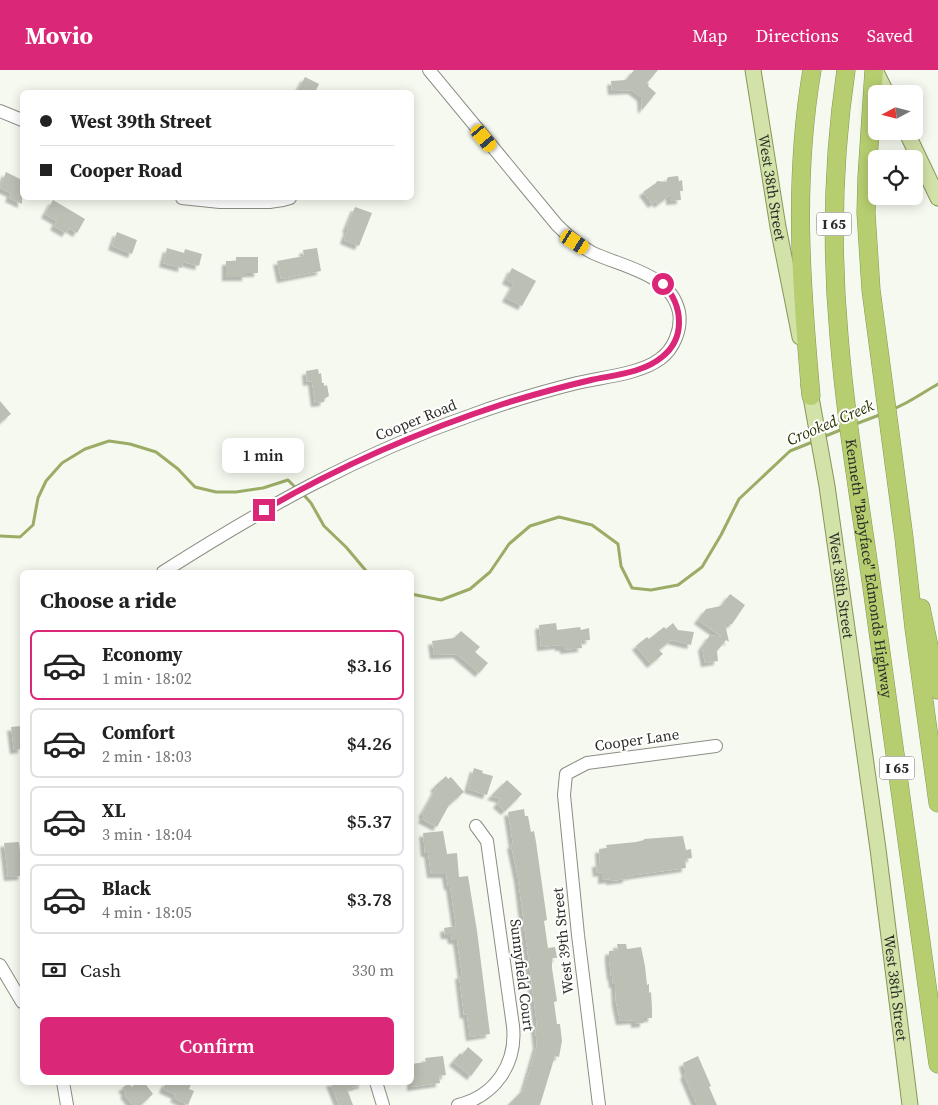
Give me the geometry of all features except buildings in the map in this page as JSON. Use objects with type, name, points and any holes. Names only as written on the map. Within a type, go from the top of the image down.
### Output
[{"type":"highway","points":[[811,396],[801,279],[800,204],[804,126],[812,70]]},
{"type":"highway","name":"Kenneth \"Babyface\" Edmonds Highway","points":[[846,70],[837,152],[834,233],[837,309],[856,471],[938,1064]]},
{"type":"highway","name":"I 65","points":[[874,70],[868,145],[866,213],[870,290],[938,802]]},
{"type":"highway","points":[[904,538],[926,626],[938,690]]},
{"type":"main road","name":"West 38th Street","points":[[753,70],[778,227],[827,486],[875,831],[910,1105]]},
{"type":"main road","points":[[874,70],[882,85]]},
{"type":"main road","points":[[910,140],[938,198]]},
{"type":"street","name":"Cooper Road","points":[[166,570],[285,498],[387,448],[470,416],[553,390],[643,367],[660,359],[667,353],[675,341],[679,313],[672,295],[659,281],[592,252],[575,242],[564,232],[429,70]]},
{"type":"street","points":[[0,111],[20,119]]},
{"type":"street","points":[[204,200],[236,203],[283,200]]},
{"type":"street","name":"Cooper Lane","points":[[566,774],[587,763],[716,746]]},
{"type":"street","name":"West 39th Street","points":[[566,774],[564,794],[577,926],[599,1105]]},
{"type":"street","name":"Sunnyfield Court","points":[[458,1105],[480,1096],[499,1080],[510,1060],[514,1046],[513,1026],[488,841],[476,826]]},
{"type":"street","points":[[0,965],[19,989]]},
{"type":"street","points":[[64,1085],[67,1105]]},
{"type":"street","points":[[377,1085],[383,1105]]},
{"type":"waterway","name":"Crooked Creek","points":[[893,409],[938,384]]},
{"type":"waterway","name":"Crooked Creek","points":[[853,425],[882,414]]},
{"type":"waterway","name":"Crooked Creek","points":[[823,437],[843,429]]},
{"type":"waterway","name":"Crooked Creek","points":[[0,536],[20,537],[33,525],[38,498],[46,481],[62,463],[85,449],[109,441],[130,444],[156,452],[178,469],[195,487],[216,492],[236,492],[263,488],[288,480],[297,489]]},
{"type":"waterway","name":"Crooked Creek","points":[[414,595],[441,600],[470,589],[490,572],[509,544],[530,526],[559,517],[592,525],[618,544],[621,566],[632,588],[651,590],[678,585],[702,567],[739,499],[790,451],[815,441]]},
{"type":"waterway","name":"Crooked Creek","points":[[302,493],[311,503],[324,526],[346,547],[365,570]]},
{"type":"route","points":[[264,510],[354,463],[459,420],[527,397],[590,380],[634,371],[655,362],[667,353],[675,341],[680,318],[670,291],[663,284]]}]
